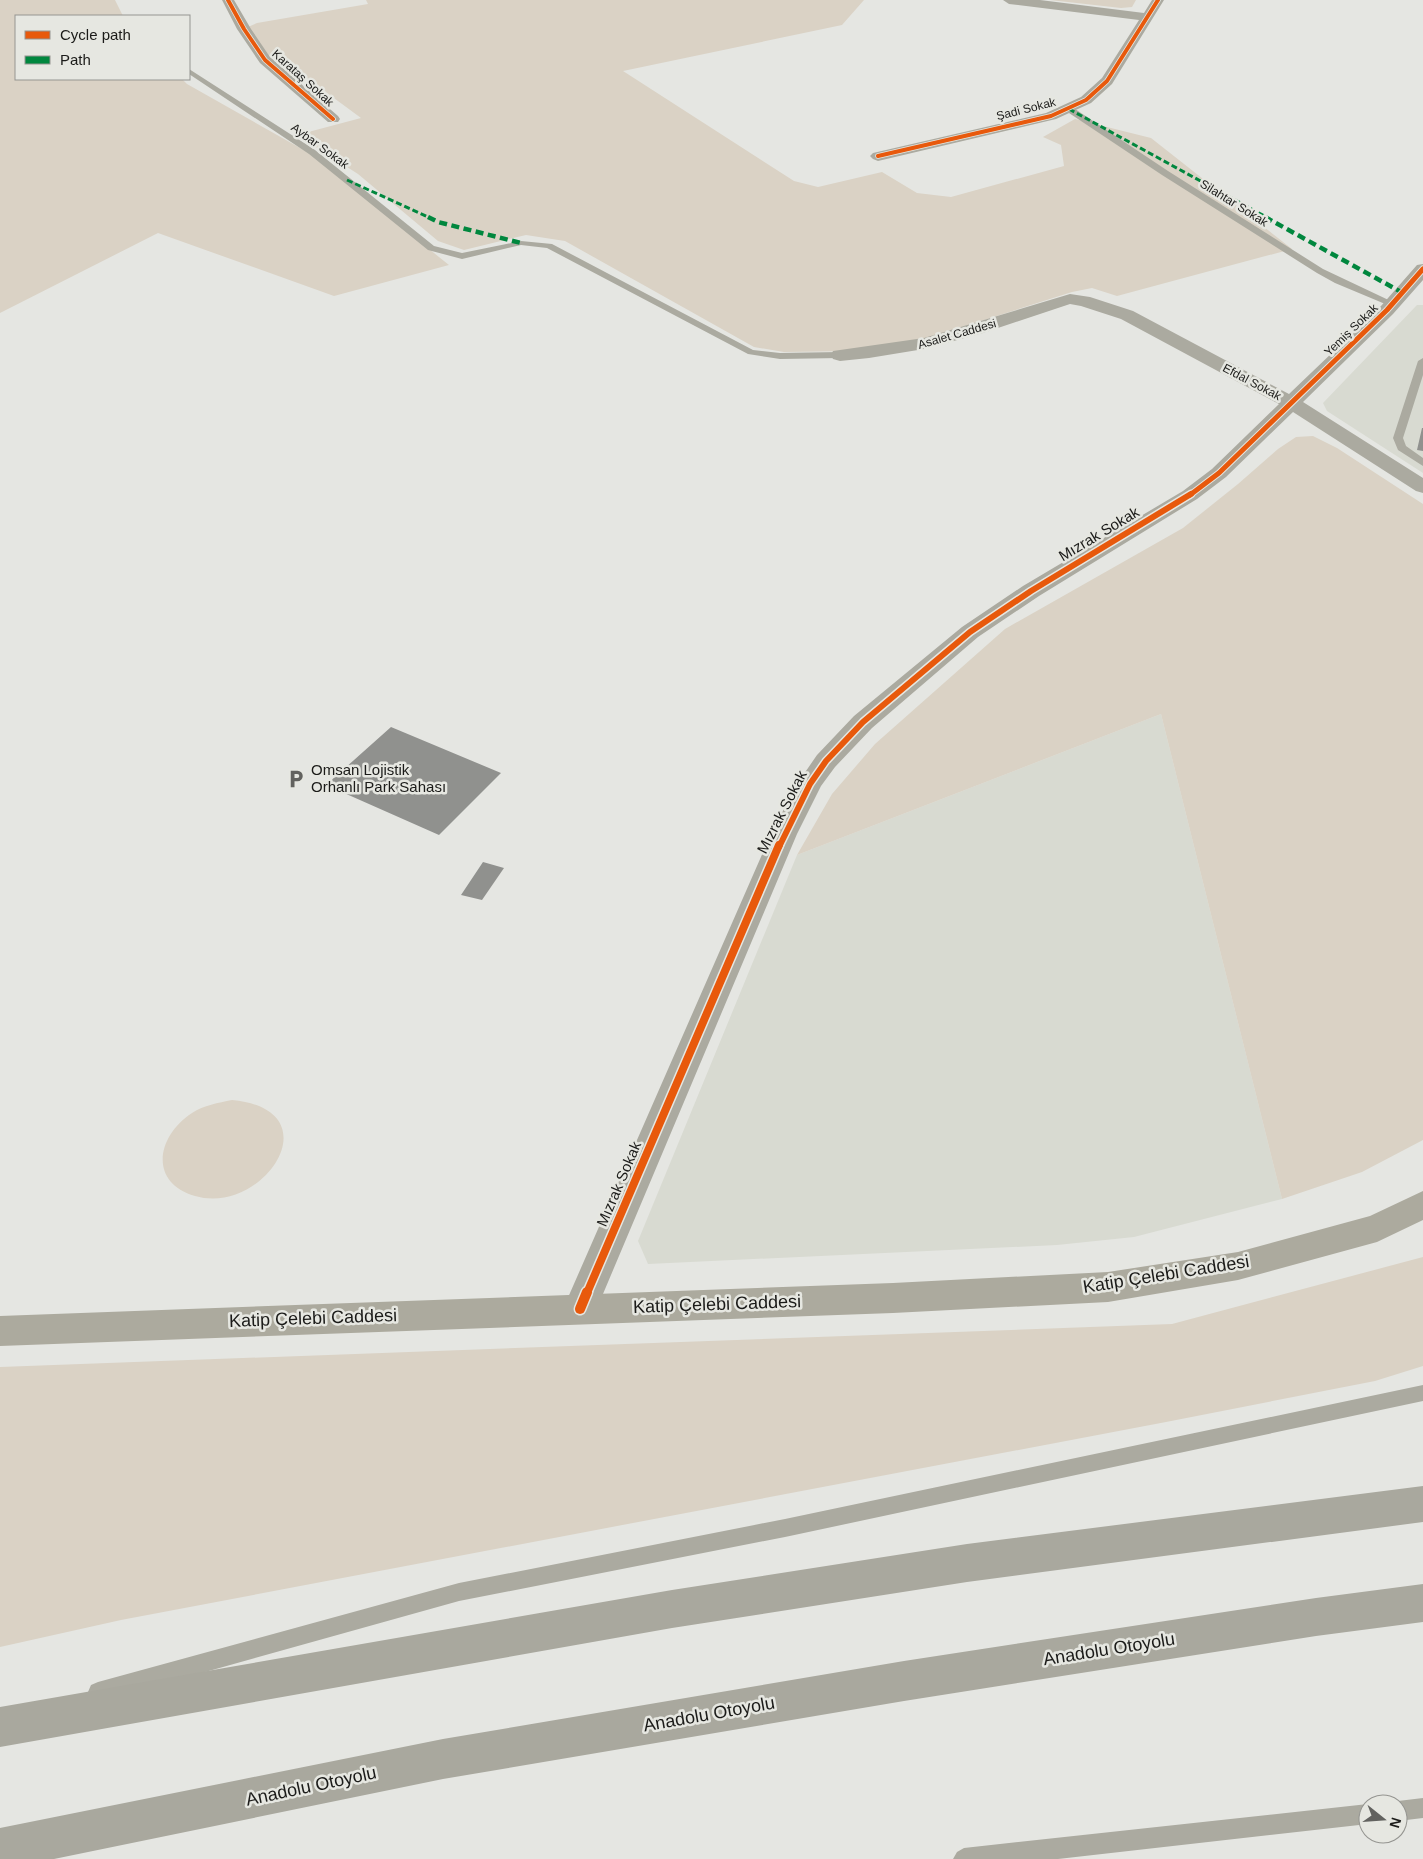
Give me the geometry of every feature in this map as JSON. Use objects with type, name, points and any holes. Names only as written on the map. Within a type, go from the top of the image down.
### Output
[{"type":"highway","points":[[0,1727],[681,1608],[976,1562],[1423,1504]]},
{"type":"highway","name":"Anadolu Otoyolu","points":[[0,1849],[443,1759],[904,1681],[1316,1616],[1423,1603]]},
{"type":"main road","name":"Katip Çelebi Caddesi","points":[[0,1331],[892,1298],[1108,1287],[1238,1266],[1377,1228],[1423,1205]]},
{"type":"street","name":"Karataş Sokak","points":[[228,0],[244,29],[265,60],[333,119]]},
{"type":"street","points":[[1013,0],[1147,17]]},
{"type":"street","name":"Şadi Sokak","points":[[878,156],[1051,116],[1086,100],[1107,81],[1158,0]]},
{"type":"street","name":"Yemiş Sokak","points":[[1291,403],[1393,304],[1423,269]]},
{"type":"street","name":"Asalet Caddesi","points":[[840,355],[892,351],[933,342],[1070,299]]},
{"type":"street","name":"Efdal Sokak","points":[[1070,299],[1099,305],[1128,315],[1291,403],[1423,488]]},
{"type":"street","name":"Mızrak Sokak","points":[[580,1309],[784,834],[810,784],[826,762],[863,722],[970,632],[1031,591],[1190,495],[1218,473],[1291,403]]},
{"type":"lane","name":"Aybar Sokak","points":[[190,72],[312,152],[431,248],[462,256],[521,243],[549,246],[751,352],[780,356],[840,355]]},
{"type":"lane","name":"Silahtar Sokak","points":[[1069,109],[1338,282],[1393,304]]},
{"type":"lane","points":[[1423,361],[1398,438],[1402,448],[1423,463]]},
{"type":"lane","points":[[0,1719],[459,1592],[785,1528],[1423,1393]]},
{"type":"lane","points":[[1408,1810],[1423,1808]]},
{"type":"lane","points":[[964,1859],[1358,1815]]},
{"type":"shaded area","points":[[0,0],[115,0],[122,15],[15,15],[15,80],[183,80],[309,153],[449,265],[334,296],[158,233],[0,313]]},
{"type":"shaded area","points":[[366,0],[864,0],[842,25],[623,71],[794,181],[818,187],[882,172],[917,193],[951,197],[1064,166],[1061,145],[1043,137],[1075,119],[1151,138],[1292,249],[1117,296],[1092,288],[1072,292],[915,342],[854,351],[784,352],[754,347],[565,241],[526,235],[464,250],[438,241],[358,174],[297,135],[361,118],[277,56],[270,57],[248,27],[257,23],[368,4]]},
{"type":"shaded area","points":[[1050,0],[1136,0],[1132,7],[1121,8]]},
{"type":"shaded area","points":[[1417,305],[1423,305],[1423,473],[1327,411],[1323,403]]},
{"type":"shaded area","points":[[1313,436],[1337,448],[1423,504],[1423,1140],[1362,1172],[1282,1199],[1161,714],[797,855],[832,794],[875,744],[1005,629],[1183,528],[1278,449],[1296,437]]},
{"type":"shaded area","points":[[1161,714],[1282,1199],[1134,1237],[1057,1245],[648,1264],[638,1241],[797,855]]},
{"type":"shaded area","points":[[232,1100],[263,1108],[279,1122],[283,1140],[278,1159],[264,1177],[244,1191],[220,1198],[195,1196],[180,1189],[170,1180],[164,1170],[165,1146],[171,1134],[180,1123],[197,1110]]},
{"type":"shaded area","points":[[1423,1257],[1423,1366],[1375,1381],[121,1620],[0,1647],[0,1367],[1172,1324]]},
{"type":"building","points":[[1423,428],[1423,451],[1417,450]]},
{"type":"building","points":[[391,727],[501,773],[439,835],[326,785]]},
{"type":"building","points":[[483,862],[504,868],[482,900],[461,895]]},
{"type":"marked path","points":[[1069,109],[1403,293]]},
{"type":"marked path","points":[[347,180],[438,222],[521,243]]},
{"type":"cycle path","points":[[228,0],[244,29],[265,60],[333,119]]},
{"type":"cycle path","points":[[878,156],[1051,116],[1086,100],[1107,81],[1158,0]]},
{"type":"cycle path","points":[[580,1309],[784,834],[810,784],[826,761],[863,722],[970,632],[1031,591],[1190,495],[1219,473],[1387,310],[1423,269]]},
{"type":"place","name":"Omsan Lojistik Orhanlı Park Sahası","points":[[296,779]]}]
